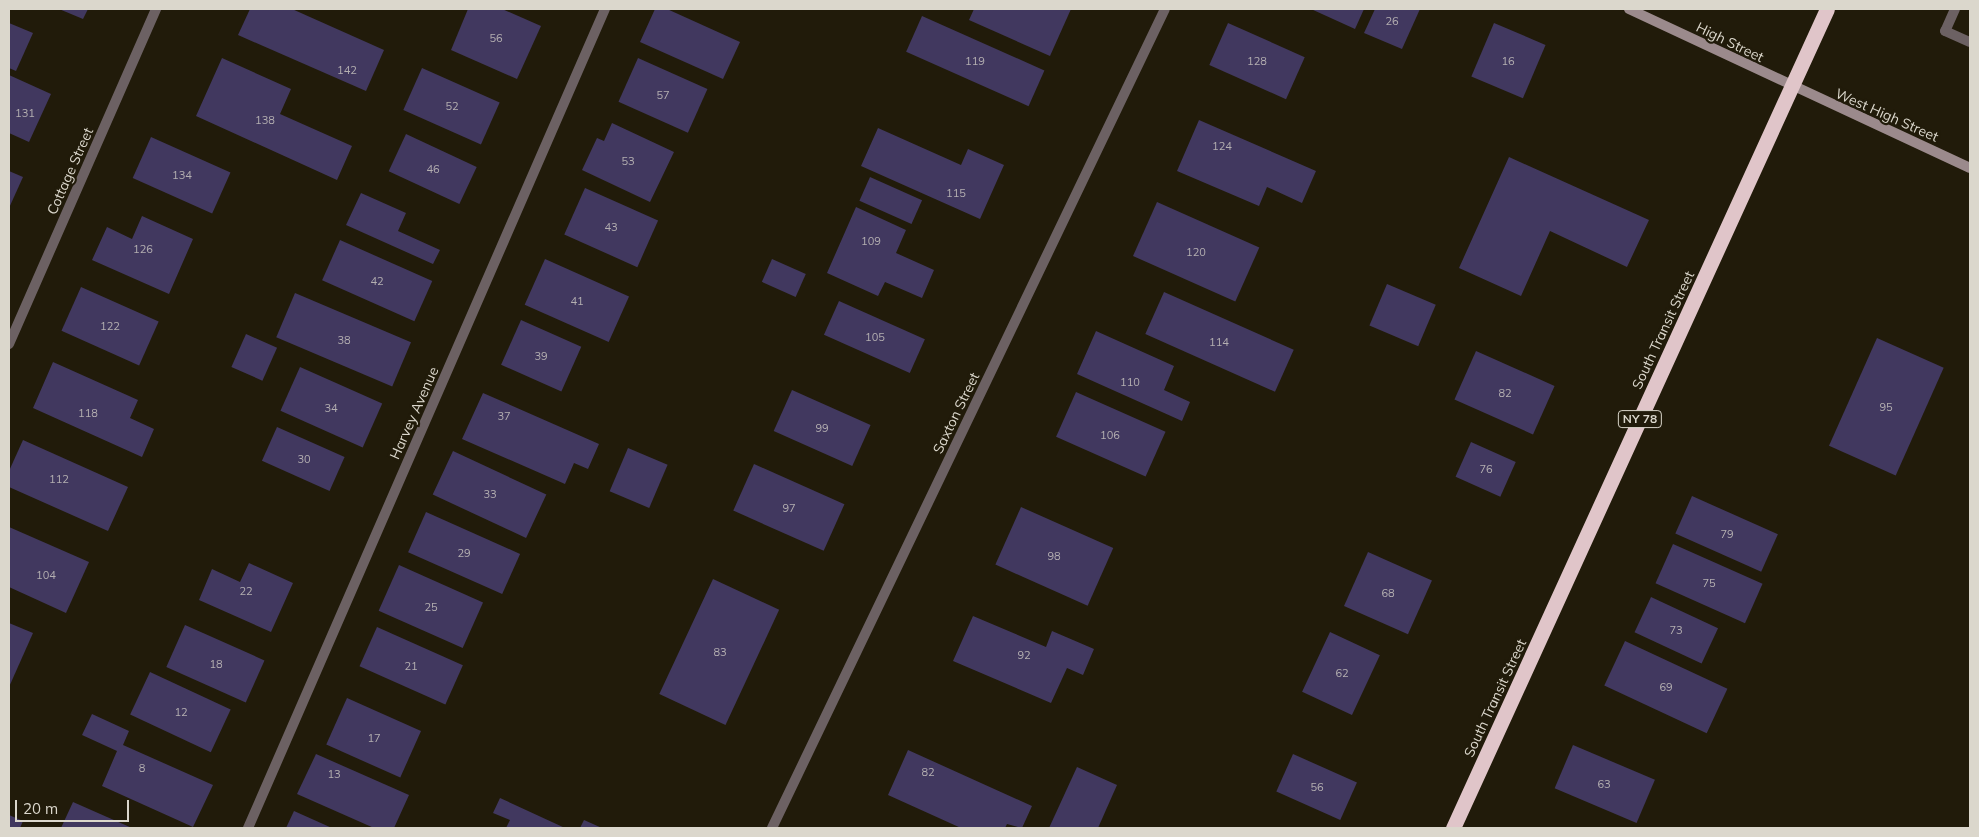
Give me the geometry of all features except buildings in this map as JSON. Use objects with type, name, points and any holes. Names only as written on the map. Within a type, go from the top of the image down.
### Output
[{"type":"highway","name":"South Transit Street","points":[[1453,828],[1827,9]]},
{"type":"street","name":"Cottage Street","points":[[9,344],[156,9]]},
{"type":"street","name":"Harvey Avenue","points":[[248,828],[605,9]]},
{"type":"street","name":"Saxton Street","points":[[772,828],[1165,9]]},
{"type":"street","name":"High Street","points":[[1629,9],[1792,87]]},
{"type":"street","points":[[1955,9],[1945,31],[1970,42]]},
{"type":"street","name":"West High Street","points":[[1792,87],[1970,168]]}]
